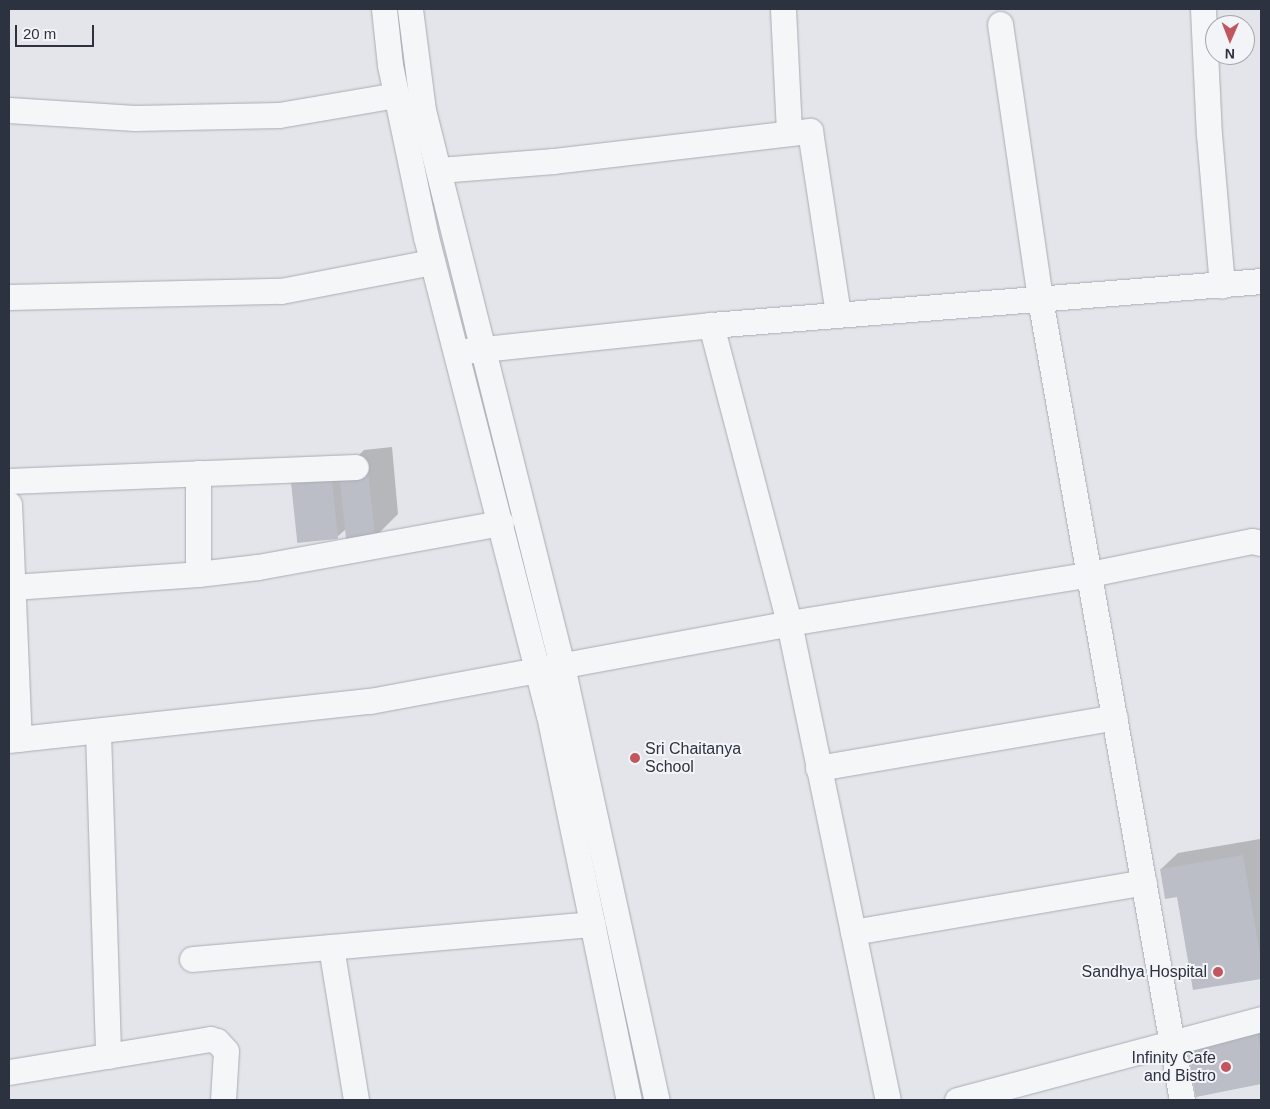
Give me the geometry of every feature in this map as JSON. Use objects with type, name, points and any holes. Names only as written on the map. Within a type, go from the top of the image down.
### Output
[{"type":"street","points":[[384,9],[396,95],[432,262],[538,671],[629,1100]]},
{"type":"street","points":[[410,9],[423,110],[481,350],[562,666],[657,1100]]},
{"type":"street","points":[[783,9],[789,133]]},
{"type":"street","points":[[1203,9],[1209,134],[1222,285]]},
{"type":"street","points":[[1000,24],[1040,299],[1182,1100]]},
{"type":"street","points":[[9,110],[135,118],[279,115],[396,95]]},
{"type":"street","points":[[439,170],[554,162],[810,130],[838,315]]},
{"type":"street","points":[[9,297],[281,291],[432,262]]},
{"type":"street","points":[[455,351],[481,350],[711,325],[1261,281]]},
{"type":"street","points":[[711,325],[789,623],[888,1100]]},
{"type":"street","points":[[9,481],[356,467]]},
{"type":"street","points":[[198,473],[198,574]]},
{"type":"street","points":[[9,504],[13,587],[14,740],[370,702],[789,623],[1090,574],[1252,541],[1261,543]]},
{"type":"street","points":[[13,587],[198,574],[501,523]]},
{"type":"street","points":[[818,768],[1115,717]]},
{"type":"street","points":[[98,732],[108,1056]]},
{"type":"street","points":[[853,932],[1144,882]]},
{"type":"street","points":[[192,959],[592,924]]},
{"type":"street","points":[[331,946],[356,1100]]},
{"type":"street","points":[[957,1100],[1261,1019]]},
{"type":"street","points":[[9,1072],[210,1039],[217,1041],[227,1058],[223,1100]]},
{"type":"building","points":[[368,470],[375,538],[346,541],[339,473]]},
{"type":"building","points":[[331,471],[338,539],[297,543],[290,475]]},
{"type":"building","points":[[1243,855],[1261,960],[1261,979],[1193,990],[1177,897],[1165,899],[1160,869]]},
{"type":"building","name":"Infinity Cafe and Bistro","points":[[1256,1028],[1261,1050],[1261,1084],[1196,1097],[1187,1047]]},
{"type":"place","name":"Sri Chaitanya School","points":[[635,758]]},
{"type":"place","name":"Sandhya Hospital","points":[[1218,972]]},
{"type":"place","name":"Infinity Cafe and Bistro","points":[[1226,1067]]}]
